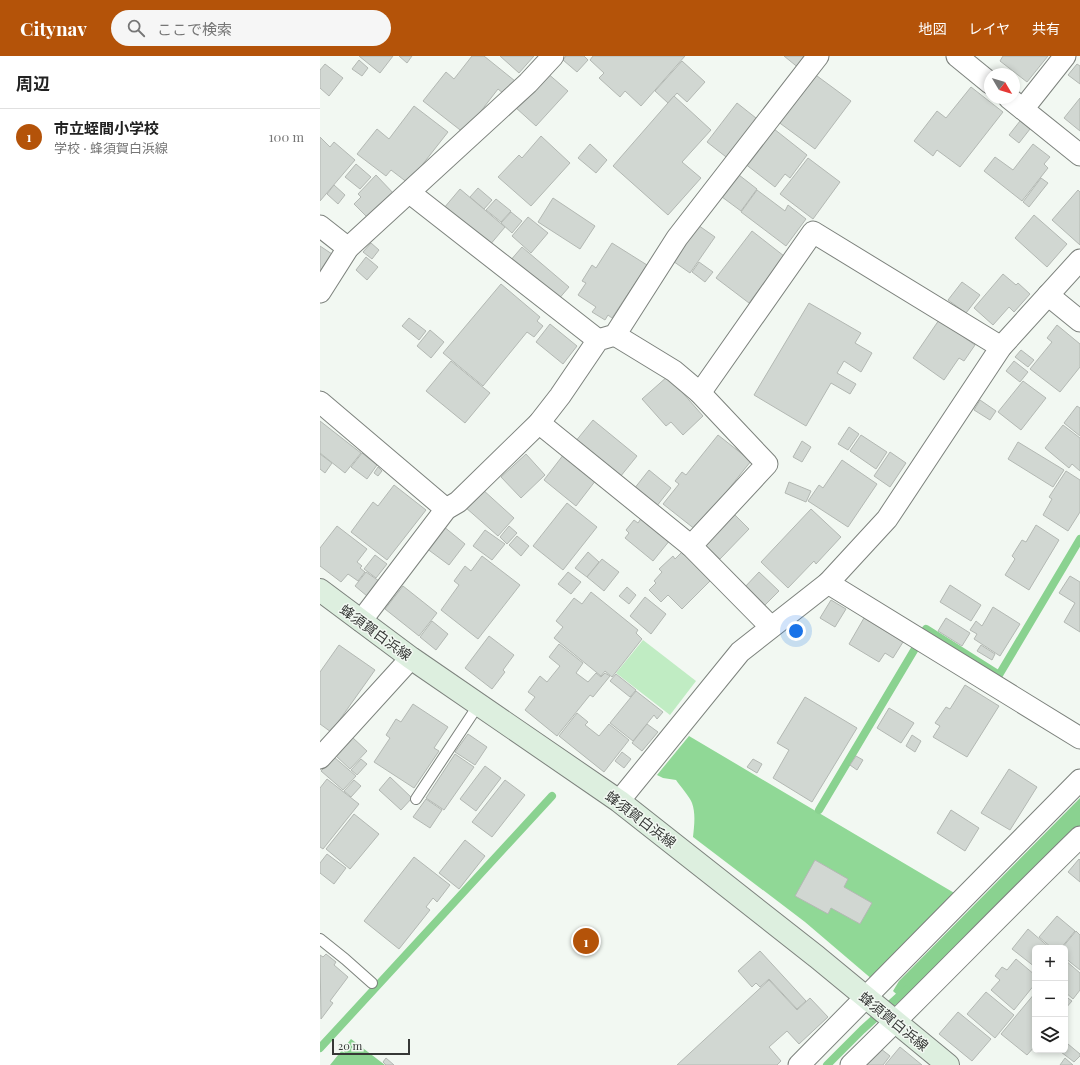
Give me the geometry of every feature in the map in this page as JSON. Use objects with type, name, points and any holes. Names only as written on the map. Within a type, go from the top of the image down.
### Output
[{"type":"main road","name":"蜂須賀白浜線","points":[[320,590],[411,658],[619,801],[817,957],[948,1065]]},
{"type":"street","points":[[320,292],[348,248],[410,193],[528,83],[553,56]]},
{"type":"street","points":[[361,621],[446,508],[458,502],[539,423],[606,337],[677,238],[818,56]]},
{"type":"street","points":[[957,56],[984,77]]},
{"type":"street","points":[[1020,100],[1065,56]]},
{"type":"street","points":[[1016,104],[1080,155]]},
{"type":"street","points":[[410,193],[606,337],[674,371],[700,392],[767,464],[691,546]]},
{"type":"street","points":[[320,226],[348,248]]},
{"type":"street","points":[[700,392],[813,232],[1001,346]]},
{"type":"street","points":[[619,801],[740,652],[828,583],[887,519],[1001,346],[1080,260]]},
{"type":"street","points":[[1048,295],[1080,321]]},
{"type":"street","points":[[320,402],[446,508]]},
{"type":"street","points":[[539,423],[691,546],[771,627]]},
{"type":"street","points":[[828,583],[1080,738]]},
{"type":"street","points":[[320,758],[411,658]]},
{"type":"street","points":[[799,1065],[1080,780]]},
{"type":"street","points":[[851,1065],[896,1022],[1020,895],[1080,837]]},
{"type":"lane","points":[[416,799],[479,704]]},
{"type":"lane","points":[[320,939],[372,983]]},
{"type":"shaded area","points":[[643,640],[696,681],[670,715],[616,673]]},
{"type":"shaded area","points":[[689,736],[956,894],[873,980],[805,922],[693,837],[694,816],[691,801],[676,780],[663,778],[657,775]]},
{"type":"shaded area","points":[[1080,798],[1080,827],[905,1002],[893,991],[899,981]]},
{"type":"shaded area","points":[[351,1039],[385,1065],[330,1065]]},
{"type":"building","points":[[359,56],[393,56],[380,73]]},
{"type":"building","points":[[399,56],[412,56],[407,63]]},
{"type":"building","points":[[472,56],[484,56],[515,81],[504,94],[498,89],[464,133],[423,101],[446,72],[454,79]]},
{"type":"building","points":[[500,56],[534,56],[519,73]]},
{"type":"building","points":[[566,56],[584,56],[588,60],[577,72],[563,60]]},
{"type":"building","points":[[593,56],[685,56],[641,106],[625,91],[620,97],[599,78],[604,73],[590,60]]},
{"type":"building","points":[[784,56],[810,56],[800,69]]},
{"type":"building","points":[[1003,56],[1048,56],[1027,82],[1020,77],[1020,68],[1009,68],[1000,61]]},
{"type":"building","points":[[359,60],[368,68],[362,76],[352,69]]},
{"type":"building","points":[[682,61],[705,82],[687,102],[677,93],[668,103],[655,91]]},
{"type":"building","points":[[325,64],[343,78],[329,96],[320,88],[320,70]]},
{"type":"building","points":[[1077,64],[1080,66],[1080,84],[1068,75]]},
{"type":"building","points":[[546,72],[568,91],[536,126],[515,107]]},
{"type":"building","points":[[813,73],[851,101],[815,149],[777,121]]},
{"type":"building","points":[[971,87],[984,97],[984,104],[993,104],[1003,112],[960,167],[937,150],[933,156],[914,141],[937,111],[946,118]]},
{"type":"building","points":[[674,96],[711,130],[682,162],[701,178],[668,215],[613,166]]},
{"type":"building","points":[[1080,98],[1080,131],[1064,118]]},
{"type":"building","points":[[737,103],[761,122],[730,160],[707,142]]},
{"type":"building","points":[[414,106],[448,132],[408,183],[391,170],[386,176],[357,154],[377,129],[389,139]]},
{"type":"building","points":[[1020,121],[1030,129],[1019,143],[1009,135]]},
{"type":"building","points":[[769,125],[807,155],[790,178],[785,174],[775,187],[744,163]]},
{"type":"building","points":[[541,136],[570,163],[531,206],[498,177],[519,155],[522,158]]},
{"type":"building","points":[[320,137],[330,147],[334,142],[355,160],[320,201]]},
{"type":"building","points":[[590,144],[607,160],[596,173],[578,158]]},
{"type":"building","points":[[1033,144],[1050,157],[1044,164],[1048,168],[1022,201],[984,171],[995,157],[1013,170]]},
{"type":"building","points":[[808,158],[840,182],[813,219],[780,194]]},
{"type":"building","points":[[356,164],[371,177],[360,189],[345,177]]},
{"type":"building","points":[[376,175],[395,195],[370,220],[354,204],[361,197],[358,194]]},
{"type":"building","points":[[739,175],[757,189],[741,211],[722,197]]},
{"type":"building","points":[[1041,178],[1048,183],[1029,207],[1023,202]]},
{"type":"building","points":[[334,185],[345,195],[338,204],[327,194]]},
{"type":"building","points":[[478,188],[492,200],[484,209],[470,197]]},
{"type":"building","points":[[460,189],[505,227],[489,246],[444,208]]},
{"type":"building","points":[[757,190],[785,211],[788,205],[806,219],[786,246],[741,212]]},
{"type":"building","points":[[1078,190],[1080,192],[1080,245],[1052,220]]},
{"type":"building","points":[[553,198],[595,226],[580,249],[538,222]]},
{"type":"building","points":[[496,199],[511,211],[501,222],[486,210]]},
{"type":"building","points":[[511,212],[522,221],[512,233],[501,223]]},
{"type":"building","points":[[1034,215],[1067,244],[1047,267],[1015,238]]},
{"type":"building","points":[[528,217],[548,233],[531,253],[512,236]]},
{"type":"building","points":[[695,223],[715,237],[690,273],[670,259]]},
{"type":"building","points":[[752,231],[784,256],[749,303],[716,278]]},
{"type":"building","points":[[371,243],[379,250],[372,259],[363,252]]},
{"type":"building","points":[[612,243],[647,265],[612,318],[608,315],[605,320],[592,312],[596,307],[578,295],[586,283],[582,281],[592,265],[596,268]]},
{"type":"building","points":[[320,246],[332,254],[320,271]]},
{"type":"building","points":[[522,247],[569,287],[557,301],[510,261]]},
{"type":"building","points":[[366,257],[378,267],[367,280],[356,270]]},
{"type":"building","points":[[699,262],[713,272],[705,282],[692,272]]},
{"type":"building","points":[[1003,274],[1016,285],[1018,283],[1030,294],[1014,312],[1009,307],[993,325],[974,308]]},
{"type":"building","points":[[962,282],[980,295],[966,313],[948,300]]},
{"type":"building","points":[[501,284],[540,317],[537,321],[543,326],[534,337],[527,332],[483,386],[443,353]]},
{"type":"building","points":[[809,303],[861,333],[855,343],[872,353],[861,372],[844,361],[837,373],[856,384],[850,394],[831,383],[806,426],[754,395]]},
{"type":"building","points":[[409,318],[426,331],[419,340],[402,326]]},
{"type":"building","points":[[939,320],[975,345],[964,361],[959,358],[944,380],[913,358]]},
{"type":"building","points":[[550,324],[577,346],[563,364],[536,342]]},
{"type":"building","points":[[1057,325],[1080,344],[1080,367],[1060,392],[1030,369],[1052,342],[1047,338]]},
{"type":"building","points":[[430,330],[444,342],[431,358],[417,346]]},
{"type":"building","points":[[1021,350],[1034,360],[1028,367],[1015,357]]},
{"type":"building","points":[[451,361],[490,393],[465,423],[426,391]]},
{"type":"building","points":[[1014,361],[1028,372],[1020,382],[1006,371]]},
{"type":"building","points":[[668,376],[703,416],[683,435],[671,422],[666,426],[642,399]]},
{"type":"building","points":[[1023,381],[1046,398],[1021,430],[998,412]]},
{"type":"building","points":[[980,400],[996,411],[990,420],[974,410]]},
{"type":"building","points":[[1077,406],[1080,408],[1080,436],[1064,423]]},
{"type":"building","points":[[593,420],[637,456],[620,477],[575,442]]},
{"type":"building","points":[[320,421],[361,453],[345,473],[320,453]]},
{"type":"building","points":[[1063,425],[1080,438],[1080,471],[1072,464],[1069,468],[1045,448]]},
{"type":"building","points":[[849,427],[859,434],[848,450],[838,444]]},
{"type":"building","points":[[718,435],[751,461],[696,530],[663,504],[679,484],[675,481],[682,472],[686,475]]},
{"type":"building","points":[[861,435],[887,452],[876,469],[850,451]]},
{"type":"building","points":[[802,441],[811,447],[802,462],[793,457]]},
{"type":"building","points":[[1018,442],[1064,470],[1053,487],[1008,459]]},
{"type":"building","points":[[890,452],[906,463],[890,487],[874,476]]},
{"type":"building","points":[[362,453],[377,465],[367,479],[351,467]]},
{"type":"building","points":[[320,454],[332,463],[325,473],[320,469]]},
{"type":"building","points":[[526,454],[545,475],[521,498],[501,477]]},
{"type":"building","points":[[564,454],[596,480],[576,506],[544,480]]},
{"type":"building","points":[[842,460],[877,484],[848,527],[808,501],[819,485],[823,488]]},
{"type":"building","points":[[378,467],[382,471],[378,476],[374,473]]},
{"type":"building","points":[[649,470],[671,488],[656,507],[634,489]]},
{"type":"building","points":[[1066,471],[1080,480],[1080,512],[1068,531],[1043,515],[1052,499],[1049,497]]},
{"type":"building","points":[[789,482],[811,491],[806,502],[785,493]]},
{"type":"building","points":[[394,485],[426,510],[387,560],[351,532],[373,502],[378,506]]},
{"type":"building","points":[[482,489],[514,518],[498,536],[465,507]]},
{"type":"building","points":[[567,503],[597,527],[563,570],[533,546]]},
{"type":"building","points":[[811,509],[841,537],[816,564],[814,561],[788,588],[761,562]]},
{"type":"building","points":[[733,513],[749,529],[720,559],[704,544]]},
{"type":"building","points":[[642,517],[670,540],[653,561],[625,538],[629,533],[626,530],[634,520],[638,523]]},
{"type":"building","points":[[1036,525],[1059,540],[1029,590],[1005,575],[1015,559],[1012,556],[1022,540],[1026,542]]},
{"type":"building","points":[[337,526],[367,549],[357,562],[362,566],[360,568],[365,572],[358,581],[348,574],[341,582],[320,566],[320,548]]},
{"type":"building","points":[[443,526],[465,544],[449,565],[426,548]]},
{"type":"building","points":[[509,526],[517,533],[507,544],[500,537]]},
{"type":"building","points":[[485,530],[505,544],[492,560],[473,546]]},
{"type":"building","points":[[517,536],[529,546],[521,556],[509,545]]},
{"type":"building","points":[[685,549],[713,578],[682,609],[668,595],[661,602],[649,590],[656,583],[654,581],[662,572],[659,569],[673,556],[675,559]]},
{"type":"building","points":[[588,552],[599,562],[587,577],[575,568]]},
{"type":"building","points":[[375,555],[387,564],[376,578],[364,569]]},
{"type":"building","points":[[482,556],[520,585],[478,639],[441,610],[459,585],[454,581],[465,566],[471,571]]},
{"type":"building","points":[[602,559],[619,572],[604,591],[587,577]]},
{"type":"building","points":[[366,572],[379,581],[367,596],[355,586]]},
{"type":"building","points":[[568,572],[581,582],[571,594],[558,584]]},
{"type":"building","points":[[759,572],[779,591],[763,607],[744,588]]},
{"type":"building","points":[[1070,576],[1080,582],[1080,632],[1064,622],[1075,603],[1059,593]]},
{"type":"building","points":[[950,585],[981,605],[971,621],[940,602]]},
{"type":"building","points":[[403,586],[437,613],[419,636],[385,609]]},
{"type":"building","points":[[627,587],[636,595],[629,604],[619,596]]},
{"type":"building","points":[[591,592],[638,630],[636,633],[642,639],[612,677],[605,671],[601,676],[554,638],[563,627],[556,621],[574,598],[582,604]]},
{"type":"building","points":[[645,597],[666,614],[651,634],[630,616]]},
{"type":"building","points":[[831,600],[846,609],[835,627],[820,618]]},
{"type":"building","points":[[993,607],[1020,624],[1000,656],[974,639],[977,634],[970,630],[976,621],[982,626]]},
{"type":"building","points":[[864,618],[903,642],[893,658],[885,653],[879,662],[849,644]]},
{"type":"building","points":[[946,618],[970,633],[962,646],[938,631]]},
{"type":"building","points":[[432,621],[448,634],[436,650],[420,637]]},
{"type":"building","points":[[489,636],[514,655],[503,670],[505,672],[492,689],[465,668]]},
{"type":"building","points":[[559,644],[583,663],[576,673],[588,682],[596,673],[601,677],[605,673],[610,676],[593,697],[590,695],[557,736],[525,710],[535,697],[528,692],[540,676],[547,682],[560,666],[549,657]]},
{"type":"building","points":[[339,645],[375,670],[331,732],[320,724],[320,672]]},
{"type":"building","points":[[981,645],[995,654],[992,660],[977,651]]},
{"type":"building","points":[[616,674],[636,690],[630,697],[610,681]]},
{"type":"building","points":[[965,685],[999,706],[967,757],[933,737],[940,726],[935,723],[946,707],[950,709]]},
{"type":"building","points":[[636,691],[663,712],[657,719],[654,715],[633,741],[610,723]]},
{"type":"building","points":[[805,697],[857,728],[812,802],[773,778],[789,750],[777,743]]},
{"type":"building","points":[[413,704],[448,727],[434,748],[439,751],[414,788],[374,762],[390,738],[386,735],[396,719],[401,722]]},
{"type":"building","points":[[889,708],[914,723],[901,743],[877,728]]},
{"type":"building","points":[[577,713],[588,722],[585,725],[599,736],[609,724],[629,740],[604,772],[559,736]]},
{"type":"building","points":[[647,724],[658,732],[642,751],[632,743]]},
{"type":"building","points":[[468,734],[487,747],[475,765],[455,752]]},
{"type":"building","points":[[912,735],[921,741],[915,752],[906,746]]},
{"type":"building","points":[[352,737],[367,751],[350,769],[336,756]]},
{"type":"building","points":[[622,752],[631,759],[624,768],[615,761]]},
{"type":"building","points":[[455,754],[474,767],[444,810],[426,798]]},
{"type":"building","points":[[856,756],[863,760],[857,770],[850,765]]},
{"type":"building","points":[[334,757],[356,776],[343,790],[321,771]]},
{"type":"building","points":[[361,759],[367,764],[357,775],[351,770]]},
{"type":"building","points":[[753,759],[762,764],[757,773],[747,767]]},
{"type":"building","points":[[485,766],[501,778],[476,811],[460,799]]},
{"type":"building","points":[[1009,769],[1037,787],[1010,830],[981,813]]},
{"type":"building","points":[[390,777],[412,798],[401,810],[379,790]]},
{"type":"building","points":[[327,779],[359,804],[323,849],[320,847],[320,788]]},
{"type":"building","points":[[354,780],[361,786],[351,797],[344,791]]},
{"type":"building","points":[[505,780],[525,795],[492,837],[472,822]]},
{"type":"building","points":[[426,799],[442,810],[430,828],[413,817]]},
{"type":"building","points":[[951,810],[979,828],[965,851],[937,833]]},
{"type":"building","points":[[354,814],[379,834],[350,869],[326,849]]},
{"type":"building","points":[[465,840],[485,856],[459,889],[439,873]]},
{"type":"building","points":[[327,854],[346,868],[334,884],[320,873],[320,863]]},
{"type":"building","points":[[414,857],[450,885],[437,902],[433,898],[426,907],[430,910],[399,949],[364,921]]},
{"type":"building","points":[[1079,859],[1080,860],[1080,882],[1068,872]]},
{"type":"building","points":[[815,860],[848,879],[844,887],[872,903],[860,924],[831,908],[828,914],[795,896]]},
{"type":"building","points":[[1057,916],[1075,931],[1063,945],[1048,945],[1039,937]]},
{"type":"building","points":[[1028,929],[1047,945],[1032,945],[1032,965],[1012,949]]},
{"type":"building","points":[[1076,931],[1080,935],[1080,970],[1068,960],[1068,945],[1064,945]]},
{"type":"building","points":[[760,951],[806,1001],[797,1009],[769,979],[760,987],[756,983],[752,987],[738,971]]},
{"type":"building","points":[[326,954],[336,962],[334,965],[348,977],[330,1001],[333,1003],[321,1019],[320,955],[323,957]]},
{"type":"building","points":[[1016,959],[1032,972],[1032,988],[1014,1010],[991,990],[1000,980],[995,976],[1002,967],[1007,970]]},
{"type":"building","points":[[1068,963],[1080,973],[1080,990],[1073,999],[1068,995]]},
{"type":"building","points":[[769,980],[797,1010],[810,998],[828,1017],[799,1044],[787,1031],[769,1047],[781,1061],[777,1065],[677,1065]]},
{"type":"building","points":[[986,992],[1014,1015],[995,1038],[967,1014]]},
{"type":"building","points":[[1032,997],[1032,1049],[1027,1055],[1001,1034]]},
{"type":"building","points":[[1068,998],[1072,1001],[1068,1006]]},
{"type":"building","points":[[958,1012],[991,1039],[972,1061],[939,1034]]},
{"type":"building","points":[[1068,1044],[1080,1054],[1074,1062],[1062,1053],[1068,1053]]},
{"type":"building","points":[[876,1045],[890,1056],[883,1065],[866,1065],[863,1062]]},
{"type":"building","points":[[900,1047],[922,1065],[885,1065]]},
{"type":"building","points":[[386,1058],[394,1065],[386,1065],[383,1062]]},
{"type":"building","points":[[1065,1058],[1073,1065],[1060,1065]]},
{"type":"waterway","points":[[926,629],[999,675],[1080,539]]},
{"type":"waterway","points":[[819,810],[916,647]]},
{"type":"waterway","points":[[320,1048],[552,796]]},
{"type":"waterway","points":[[827,1065],[862,1030],[906,990]]},
{"type":"place","name":"市立蛭間小学校","points":[[586,941]]}]
